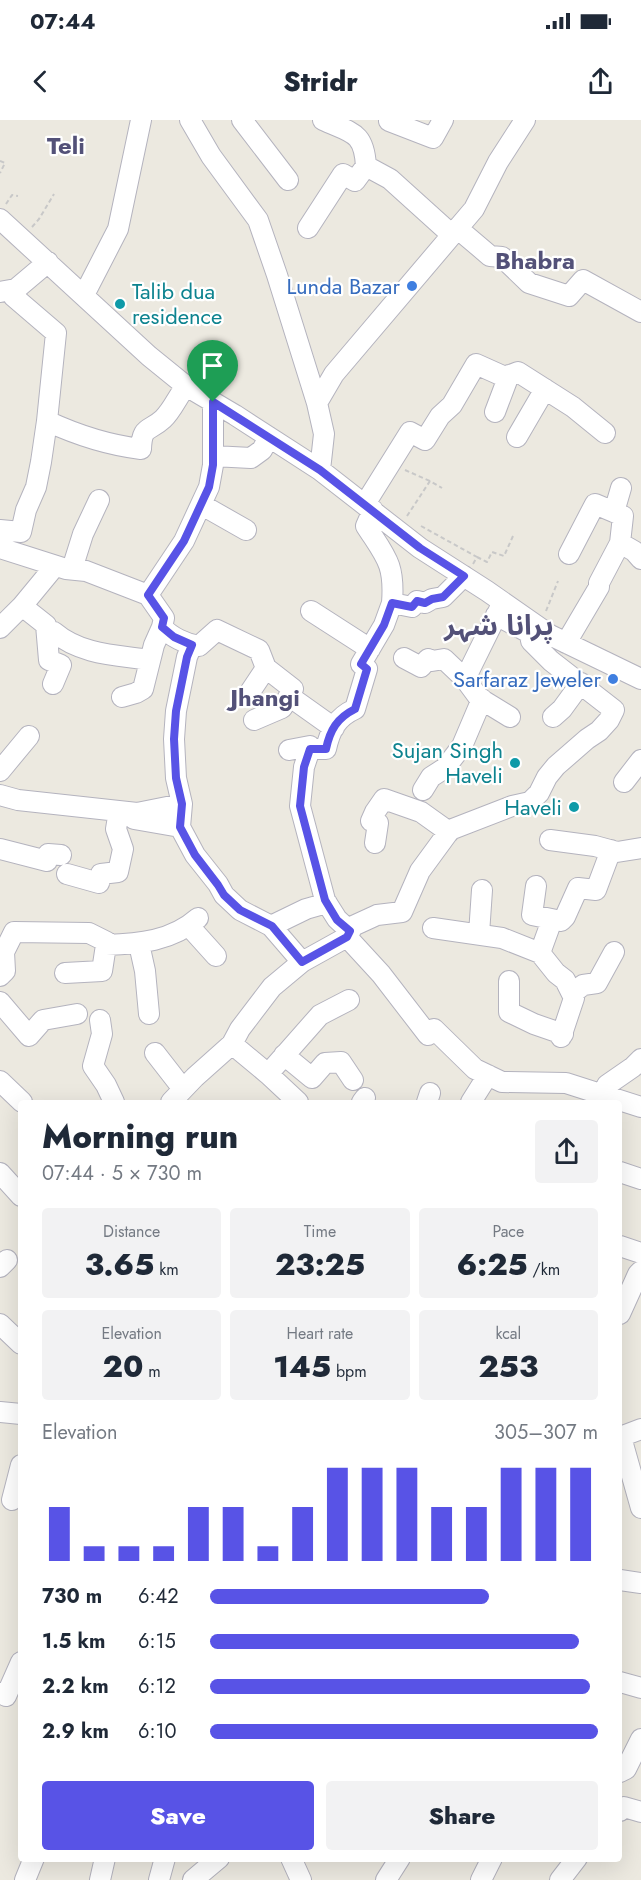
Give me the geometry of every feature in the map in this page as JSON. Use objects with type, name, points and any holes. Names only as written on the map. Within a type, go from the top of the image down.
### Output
[{"type":"street","points":[[84,295],[118,229],[141,120]]},
{"type":"street","points":[[190,120],[211,156],[258,220],[317,403],[324,434],[320,470]]},
{"type":"street","points":[[242,120],[288,180]]},
{"type":"street","points":[[308,228],[343,174],[355,181],[366,166],[365,149],[355,135],[323,120]]},
{"type":"street","points":[[389,121],[433,138],[443,120]]},
{"type":"street","points":[[317,403],[334,374],[474,209],[498,162],[525,120]]},
{"type":"street","points":[[366,166],[390,179],[490,256],[502,257],[529,283],[569,296],[584,280],[641,312]]},
{"type":"street","points":[[3,212],[22,238],[149,356],[186,386],[320,470],[420,548],[464,576],[500,609],[535,636],[531,641],[551,661],[614,710],[599,731],[556,766],[539,793],[530,802],[512,806],[448,832],[420,871],[402,912],[377,915],[353,926],[349,934],[302,962],[272,987],[240,1029],[232,1044],[176,1099],[155,1053]]},
{"type":"street","points":[[0,530],[21,532],[26,510],[36,487],[47,421],[56,333],[8,291],[48,262]]},
{"type":"street","points":[[289,750],[310,746],[310,749],[326,749],[329,733],[347,713],[355,709],[367,669],[361,664],[384,625],[392,603],[394,582],[387,558],[366,526],[369,507],[410,432],[425,440],[440,416],[452,405],[476,364],[505,376],[518,372],[573,407],[604,433]]},
{"type":"street","points":[[495,412],[510,375]]},
{"type":"street","points":[[47,421],[72,433],[124,447],[141,449],[141,436],[149,427],[163,419],[186,386]]},
{"type":"street","points":[[516,437],[545,389]]},
{"type":"street","points":[[148,595],[184,541],[209,487],[213,465],[213,402]]},
{"type":"street","points":[[213,456],[251,458],[262,450],[269,436]]},
{"type":"street","points":[[614,512],[621,488]]},
{"type":"street","points":[[0,628],[63,568],[99,500]]},
{"type":"street","points":[[566,643],[599,587],[620,543],[623,516],[595,504],[569,554]]},
{"type":"street","points":[[202,505],[246,530]]},
{"type":"street","points":[[620,543],[634,551],[641,559]]},
{"type":"street","points":[[0,548],[63,568],[86,571],[148,595],[164,618],[162,627],[154,645],[143,688],[136,693],[122,696]]},
{"type":"street","points":[[392,603],[412,607],[417,601],[425,603],[443,597],[464,576]]},
{"type":"street","points":[[22,606],[46,625],[49,660],[61,665],[53,684]]},
{"type":"street","points":[[500,609],[641,679]]},
{"type":"street","points":[[465,679],[500,609]]},
{"type":"street","points":[[311,611],[370,649]]},
{"type":"street","points":[[162,627],[174,637],[192,645],[199,646],[217,630],[259,650],[266,668],[293,689],[282,708],[254,720]]},
{"type":"street","points":[[54,632],[65,641],[80,648],[150,660]]},
{"type":"street","points":[[192,645],[187,657],[176,711],[174,739],[176,778],[182,804],[180,827],[195,855],[224,895],[240,910],[272,926],[302,962]]},
{"type":"street","points":[[404,658],[421,667],[428,659],[432,661],[444,659],[482,699],[510,717]]},
{"type":"street","points":[[250,692],[266,668]]},
{"type":"street","points":[[553,717],[562,709],[580,683]]},
{"type":"street","points":[[289,696],[334,728]]},
{"type":"street","points":[[423,790],[431,777],[445,768],[462,746],[482,699]]},
{"type":"street","points":[[0,771],[29,736]]},
{"type":"street","points":[[310,749],[304,767],[300,806],[327,903],[337,920],[428,1035],[434,1029],[475,1069],[502,1082],[566,1083],[619,1100]]},
{"type":"street","points":[[624,782],[641,760]]},
{"type":"street","points":[[0,795],[18,800],[137,813],[182,804]]},
{"type":"street","points":[[375,843],[378,823],[371,821],[384,799],[421,812],[448,832]]},
{"type":"street","points":[[123,811],[134,819],[180,827]]},
{"type":"street","points":[[0,849],[47,861],[48,854],[99,883],[101,874],[118,872],[123,849],[116,829],[123,811]]},
{"type":"street","points":[[550,840],[595,846],[617,852],[641,848]]},
{"type":"street","points":[[536,886],[532,915],[561,921],[566,917],[578,888],[596,890],[611,850]]},
{"type":"street","points":[[479,934],[482,890]]},
{"type":"street","points":[[272,926],[306,909],[327,903]]},
{"type":"street","points":[[540,953],[552,920]]},
{"type":"street","points":[[106,945],[139,944],[169,935],[193,922],[216,956]]},
{"type":"street","points":[[433,928],[502,938],[540,953],[556,974],[565,980],[574,998],[562,1035],[509,1012],[509,981]]},
{"type":"street","points":[[0,976],[5,971],[4,952],[14,932],[89,933],[107,942],[102,970],[65,973]]},
{"type":"street","points":[[139,944],[145,971],[149,1014]]},
{"type":"street","points":[[572,993],[583,985],[597,983],[614,952]]},
{"type":"street","points":[[268,1074],[320,1015],[349,1000]]},
{"type":"street","points":[[0,1002],[29,1036],[43,1020],[77,1014]]},
{"type":"street","points":[[99,1020],[102,1034],[93,1066],[113,1100]]},
{"type":"street","points":[[232,1044],[296,1100]]},
{"type":"street","points":[[284,1055],[312,1078],[325,1063],[341,1062],[353,1080]]},
{"type":"street","points":[[603,1095],[607,1085],[641,1059]]},
{"type":"street","points":[[472,1100],[488,1075]]},
{"type":"street","points":[[0,1081],[20,1100]]},
{"type":"street","points":[[622,1101],[641,1107]]},
{"type":"street","points":[[0,1173],[18,1193]]},
{"type":"street","points":[[622,1173],[641,1179]]},
{"type":"street","points":[[622,1247],[641,1253]]},
{"type":"street","points":[[622,1310],[641,1271]]},
{"type":"street","points":[[0,1324],[18,1341]]},
{"type":"street","points":[[0,1412],[18,1414]]},
{"type":"street","points":[[622,1436],[641,1429]]},
{"type":"street","points":[[622,1444],[641,1508]]},
{"type":"street","points":[[11,1500],[18,1476]]},
{"type":"street","points":[[622,1580],[641,1583]]},
{"type":"street","points":[[9,1696],[6,1696],[18,1669]]},
{"type":"street","points":[[622,1683],[641,1688]]},
{"type":"street","points":[[622,1771],[626,1769],[641,1739]]},
{"type":"street","points":[[622,1809],[624,1807],[641,1812]]},
{"type":"street","points":[[100,1880],[104,1862]]},
{"type":"street","points":[[159,1880],[164,1862]]},
{"type":"street","points":[[193,1880],[214,1862]]},
{"type":"street","points":[[293,1862],[302,1880]]},
{"type":"street","points":[[386,1880],[397,1862]]},
{"type":"street","points":[[481,1880],[490,1862]]},
{"type":"street","points":[[560,1880],[574,1862]]},
{"type":"path","points":[[0,161],[5,163],[0,173]]},
{"type":"path","points":[[22,238],[39,219],[54,194]]},
{"type":"path","points":[[3,212],[12,195],[18,196]]},
{"type":"path","points":[[404,470],[442,488]]},
{"type":"path","points":[[405,520],[430,481]]},
{"type":"path","points":[[415,524],[487,562],[492,552],[504,556],[513,536]]},
{"type":"path","points":[[464,576],[477,557]]},
{"type":"path","points":[[538,627],[545,616],[558,581]]},
{"type":"place","name":"Lunda Bazar","points":[[412,286]]},
{"type":"place","name":"Talib dua residence","points":[[120,304]]},
{"type":"place","name":"Sarfaraz Jeweler","points":[[613,679]]},
{"type":"place","name":"Sujan Singh Haveli","points":[[515,763]]},
{"type":"place","name":"Haveli","points":[[574,807]]},
{"type":"district","name":"Teli","points":[[66,146]]},
{"type":"district","name":"Bhabra","points":[[535,261]]},
{"type":"district","name":"پرانا شہر","points":[[499,625]]},
{"type":"district","name":"Jhangi","points":[[265,698]]},
{"type":"route","points":[[213,402],[320,470],[420,548],[464,576],[443,597],[425,603],[417,601],[412,607],[392,603],[384,625],[361,664],[367,669],[355,709],[347,713],[329,733],[326,749],[310,749],[304,767],[300,806],[325,900],[337,920],[350,931],[347,937],[302,962],[272,926],[240,910],[224,895],[195,855],[180,827],[182,804],[176,778],[174,739],[176,711],[187,657],[192,645],[166,632],[162,627],[164,618],[148,595],[184,541],[209,487],[213,465],[213,402]]}]
